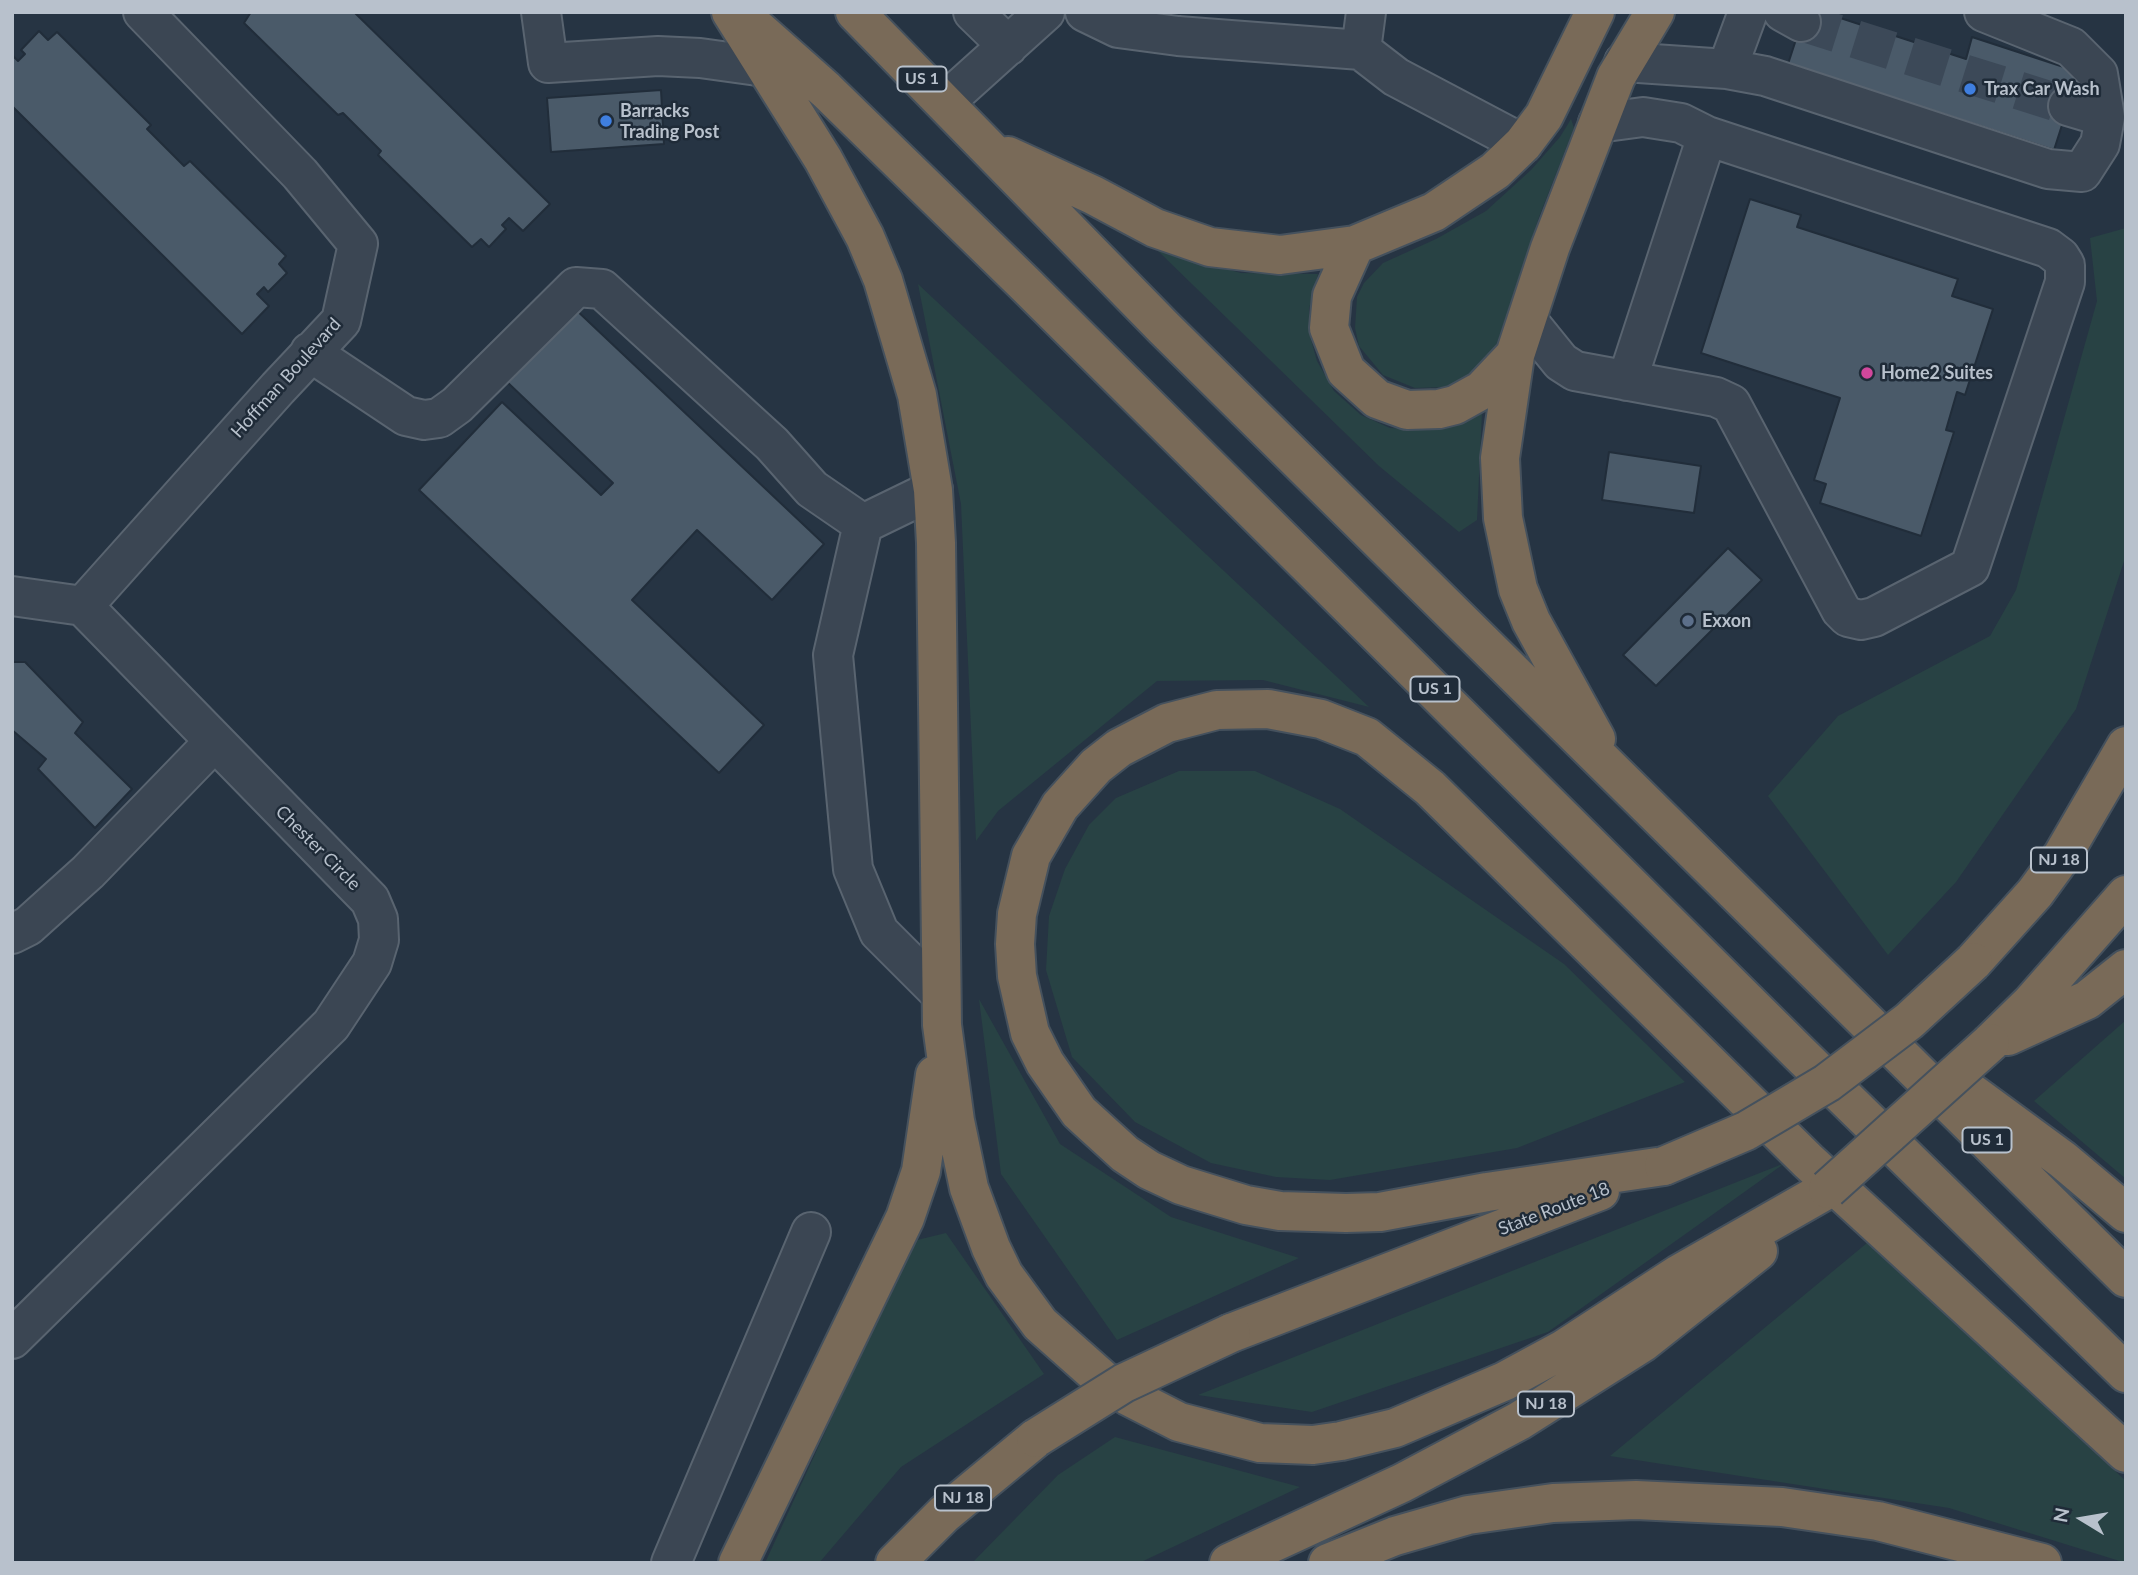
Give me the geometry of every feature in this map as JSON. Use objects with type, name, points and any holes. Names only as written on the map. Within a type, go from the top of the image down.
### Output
[{"type":"highway","points":[[731,12],[846,198],[883,280],[917,395],[933,490],[938,602],[942,1009],[955,1121],[969,1188],[990,1248],[1022,1302],[1059,1343],[1128,1396],[1205,1431],[1260,1443],[1314,1445],[1368,1436],[1468,1398],[1564,1349],[1679,1274],[1828,1189]]},
{"type":"highway","name":"US 1","points":[[737,12],[826,90],[1014,274],[1799,1053],[2126,1373]]},
{"type":"highway","points":[[987,147],[1093,195],[1155,228],[1210,247],[1280,255],[1354,246],[1411,223],[1456,200],[1495,171],[1523,144],[1558,92],[1595,12]]},
{"type":"highway","points":[[1618,778],[1531,621],[1509,555],[1503,518],[1500,458],[1521,338],[1550,248],[1624,62],[1655,12]]},
{"type":"highway","name":"US 1","points":[[865,16],[987,147],[1164,328],[2126,1278]]},
{"type":"highway","points":[[1354,246],[1334,289],[1329,328],[1346,371],[1377,399],[1407,410],[1438,409],[1455,404],[1482,390],[1521,338]]},
{"type":"highway","points":[[1664,1166],[1487,1192],[1380,1212],[1346,1213],[1280,1211],[1246,1205],[1181,1185],[1149,1170],[1125,1154],[1079,1112],[1045,1063],[1030,1033],[1017,976],[1016,944],[1017,914],[1031,856],[1060,806],[1096,766],[1119,748],[1167,723],[1217,710],[1268,709],[1321,719],[1367,737],[1430,788],[1808,1161],[2126,1453]]},
{"type":"highway","name":"State Route 18","points":[[895,1563],[944,1514],[1036,1438],[1124,1383],[1231,1334],[1664,1166],[1746,1131],[1827,1083],[1909,1021],[1973,962],[2048,875],[2088,816],[2126,746]]},
{"type":"highway","name":"NJ 18","points":[[1229,1563],[1462,1453],[1584,1381],[1642,1343],[1828,1189],[1990,1043],[2039,994],[2126,895]]},
{"type":"highway","points":[[1990,1043],[2087,1000],[2126,969]]},
{"type":"highway","points":[[1849,1002],[2063,1160],[2126,1213]]},
{"type":"highway","points":[[738,1563],[914,1194],[926,1142],[942,1009]]},
{"type":"highway","points":[[1328,1563],[1395,1536],[1468,1515],[1553,1503],[1636,1500],[1760,1505],[1878,1521],[2042,1563]]},
{"type":"street","name":"Hoffman Boulevard","points":[[83,607],[310,352],[341,321],[358,244],[300,174],[143,12]]},
{"type":"street","points":[[541,12],[548,63],[659,56],[700,58],[765,67]]},
{"type":"street","points":[[973,12],[1008,46]]},
{"type":"street","points":[[945,102],[1045,12]]},
{"type":"street","points":[[1085,12],[1118,28],[1154,33],[1361,50],[1396,77],[1523,144]]},
{"type":"street","points":[[1361,50],[1366,12]]},
{"type":"street","points":[[1727,68],[1748,12]]},
{"type":"street","points":[[1624,62],[1727,68],[1765,76],[2048,169],[2082,172],[2100,144],[2105,117],[2098,74],[2071,47],[1984,12]]},
{"type":"street","points":[[2068,106],[2105,117]]},
{"type":"street","points":[[1521,338],[1575,371],[1716,397],[1731,404],[1841,610],[1848,617],[1861,620],[1874,617],[1970,568],[2065,282],[2063,261],[2048,248],[1707,136],[1681,123],[1652,118],[1598,123]]},
{"type":"street","points":[[1627,381],[1707,136]]},
{"type":"street","points":[[310,352],[406,416],[424,420],[439,418],[457,405],[576,287],[602,289],[772,444],[812,489],[863,524]]},
{"type":"street","points":[[863,524],[933,490]]},
{"type":"street","points":[[863,524],[833,655],[853,869],[879,932],[942,1009]]},
{"type":"street","points":[[12,596],[83,607]]},
{"type":"street","name":"Chester Circle","points":[[12,1339],[331,1025],[372,963],[379,940],[378,919],[370,900],[213,743],[83,607]]},
{"type":"street","points":[[12,934],[28,926],[88,872],[213,743]]},
{"type":"street","points":[[671,1563],[811,1232]]},
{"type":"green space","points":[[1571,119],[1574,128],[1539,217],[1495,349],[1471,375],[1446,387],[1415,388],[1383,375],[1359,346],[1355,328],[1357,297],[1364,283],[1383,263],[1436,239],[1486,211],[1531,170],[1560,137]]},
{"type":"green space","points":[[2126,228],[2126,555],[2076,709],[1956,882],[1888,955],[1768,796],[1838,716],[1990,636],[2016,590],[2097,301],[2090,238]]},
{"type":"green space","points":[[1157,250],[1241,273],[1318,274],[1309,309],[1310,336],[1317,361],[1334,391],[1361,415],[1390,428],[1430,430],[1455,424],[1482,412],[1477,520],[1459,532],[1379,466]]},
{"type":"green space","points":[[918,284],[1369,707],[1263,680],[1157,681],[998,811],[976,841],[961,504]]},
{"type":"green space","points":[[1179,771],[1255,771],[1340,809],[1564,964],[1685,1082],[1517,1148],[1330,1180],[1276,1177],[1211,1163],[1135,1122],[1072,1057],[1046,970],[1049,916],[1065,869],[1089,825],[1116,798]]},
{"type":"green space","points":[[979,999],[1060,1144],[1171,1217],[1299,1258],[1117,1340],[1001,1174]]},
{"type":"green space","points":[[2126,1020],[2126,1179],[2034,1101]]},
{"type":"green space","points":[[1785,1163],[1548,1332],[1312,1412],[1198,1395]]},
{"type":"green space","points":[[946,1233],[1044,1374],[901,1467],[819,1563],[765,1563],[913,1241]]},
{"type":"green space","points":[[1867,1243],[2126,1481],[2126,1563],[1949,1508],[1610,1456]]},
{"type":"green space","points":[[1115,1437],[1300,1487],[1139,1563],[972,1563],[1058,1475]]},
{"type":"building","points":[[251,12],[354,12],[550,204],[523,231],[509,218],[502,225],[506,229],[489,247],[481,239],[472,247],[378,155],[381,151],[343,113],[338,115],[244,23]]},
{"type":"building","name":"Trax Car Wash","points":[[1805,12],[1822,12],[1966,59],[1972,37],[2079,72],[2054,150],[1788,64]]},
{"type":"building","points":[[39,31],[48,40],[57,32],[151,125],[147,129],[184,166],[190,161],[286,256],[279,264],[287,273],[268,292],[264,287],[257,294],[269,306],[242,334],[12,106],[12,55],[18,61],[25,54],[21,50]]},
{"type":"building","name":"Barracks Trading Post","points":[[661,90],[664,144],[551,152],[547,98]]},
{"type":"building","name":"Home2 Suites","points":[[1750,199],[1801,215],[1797,227],[1958,279],[1952,296],[1993,309],[1965,395],[1957,392],[1946,430],[1954,432],[1921,536],[1820,503],[1826,484],[1814,480],[1840,398],[1701,353]]},
{"type":"building","points":[[573,307],[824,544],[772,600],[697,530],[632,600],[764,725],[719,773],[419,490],[502,402],[601,495],[613,483],[505,380]]},
{"type":"building","points":[[1609,452],[1701,466],[1694,513],[1602,500]]},
{"type":"building","name":"Exxon","points":[[1728,548],[1762,580],[1656,686],[1623,655]]},
{"type":"building","points":[[12,662],[25,662],[83,722],[75,733],[132,789],[95,828],[38,769],[46,759],[12,730]]},
{"type":"tunnel","points":[[1801,22],[2068,106]]},
{"type":"place","name":"Trax Car Wash","points":[[1970,89]]},
{"type":"place","name":"Barracks Trading Post","points":[[606,121]]},
{"type":"place","name":"Home2 Suites","points":[[1867,373]]},
{"type":"place","name":"Exxon","points":[[1688,621]]}]
